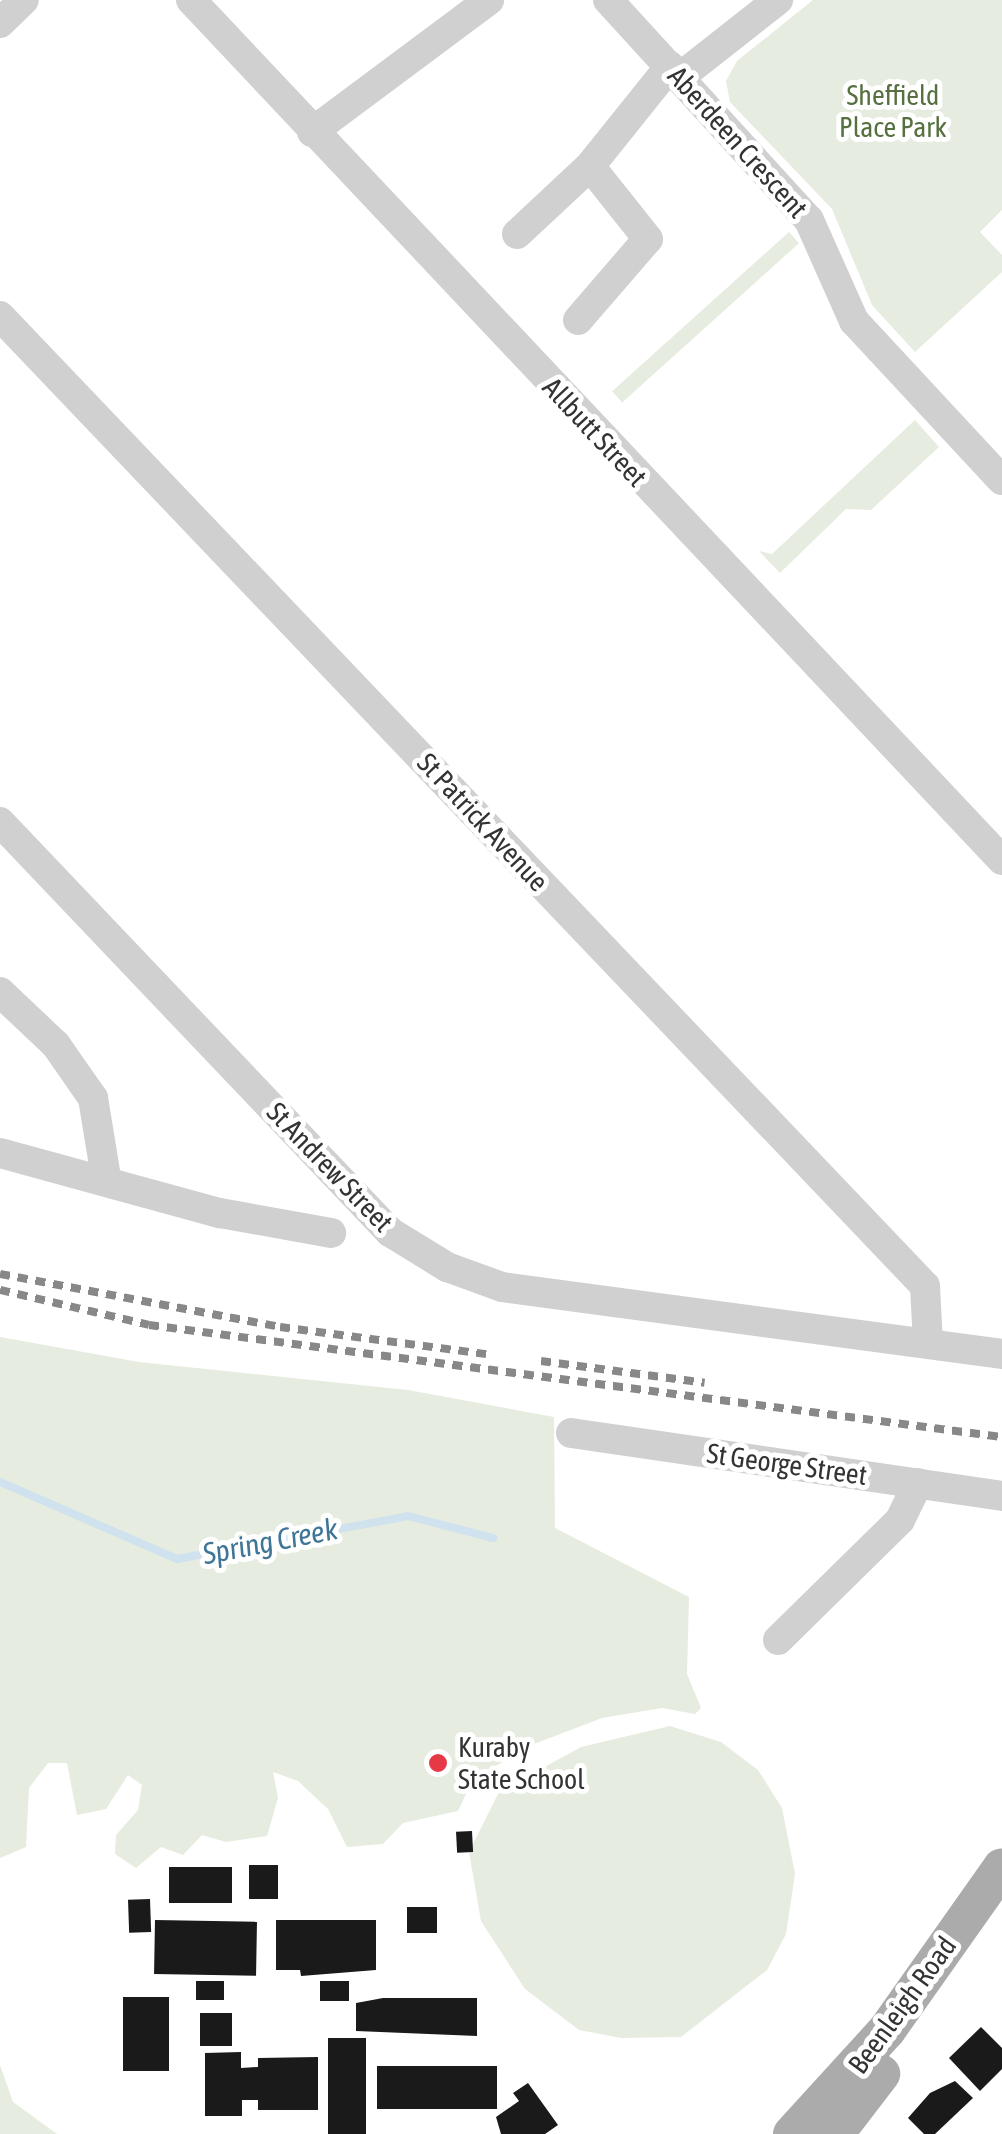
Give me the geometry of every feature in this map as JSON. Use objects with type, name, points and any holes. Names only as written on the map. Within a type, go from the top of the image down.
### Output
[{"type":"main road","name":"Beenleigh Road","points":[[792,2134],[886,2030],[1002,1867]]},
{"type":"main road","name":"Beenleigh Road","points":[[836,2134],[1002,1912]]},
{"type":"street","points":[[0,23],[24,0]]},
{"type":"street","name":"Allbutt Street","points":[[191,0],[1002,860]]},
{"type":"street","points":[[312,132],[489,0]]},
{"type":"street","name":"Aberdeen Crescent","points":[[608,0],[809,220],[854,321],[1002,480]]},
{"type":"street","points":[[517,234],[590,166],[675,71],[778,0]]},
{"type":"street","points":[[578,320],[648,240],[590,166]]},
{"type":"street","name":"St Patrick Avenue","points":[[0,316],[925,1286],[928,1344]]},
{"type":"street","name":"St Andrew Street","points":[[0,822],[390,1232],[446,1267],[502,1286],[1002,1354]]},
{"type":"street","points":[[1,995],[56,1045],[93,1098],[106,1177]]},
{"type":"street","points":[[0,1153],[106,1177],[220,1213],[331,1233]]},
{"type":"street","name":"St George Street","points":[[571,1433],[1002,1496]]},
{"type":"street","points":[[778,1640],[900,1520],[918,1483]]},
{"type":"green space","name":"Sheffield Place Park","points":[[813,0],[1002,0],[1002,210],[980,232],[1002,255],[1002,272],[915,352],[872,305],[832,209],[730,102],[726,81],[737,61]]},
{"type":"green space","points":[[789,232],[799,243],[622,402],[612,391]]},
{"type":"green space","points":[[915,420],[939,447],[871,510],[846,509],[780,573],[759,551],[772,554]]},
{"type":"green space","points":[[0,1337],[139,1362],[408,1390],[554,1417],[555,1528],[689,1597],[687,1674],[701,1708],[695,1714],[662,1708],[602,1718],[534,1744],[473,1779],[458,1811],[403,1823],[383,1844],[347,1847],[328,1809],[298,1781],[273,1772],[278,1798],[267,1836],[226,1842],[202,1835],[183,1855],[161,1847],[136,1868],[115,1854],[116,1835],[138,1810],[142,1785],[128,1775],[106,1809],[77,1815],[67,1763],[48,1763],[29,1788],[26,1847],[0,1858]]},
{"type":"green space","points":[[670,1726],[721,1742],[758,1770],[782,1808],[795,1874],[786,1934],[767,1970],[681,2037],[621,2038],[579,2030],[525,1989],[481,1921],[469,1852],[499,1792],[581,1747]]},
{"type":"green space","points":[[0,2065],[13,2102],[57,2134],[0,2134]]},
{"type":"building","points":[[472,1831],[473,1852],[457,1853],[456,1832]]},
{"type":"building","points":[[249,1865],[278,1865],[278,1899],[249,1899]]},
{"type":"building","points":[[169,1867],[232,1867],[232,1903],[169,1903]]},
{"type":"building","points":[[150,1899],[151,1932],[129,1933],[128,1900]]},
{"type":"building","points":[[407,1907],[437,1907],[437,1933],[407,1933]]},
{"type":"building","points":[[155,1920],[257,1922],[256,1976],[154,1974]]},
{"type":"building","points":[[276,1920],[376,1920],[376,1970],[301,1976],[300,1970],[276,1970]]},
{"type":"building","points":[[196,1981],[224,1981],[224,2000],[196,2000]]},
{"type":"building","points":[[320,1981],[349,1981],[349,2001],[320,2001]]},
{"type":"building","points":[[123,1997],[169,1997],[169,2071],[123,2071]]},
{"type":"building","points":[[383,1998],[477,1998],[477,2036],[356,2031],[356,2003]]},
{"type":"building","points":[[200,2013],[232,2013],[232,2046],[200,2046]]},
{"type":"building","points":[[981,2027],[1002,2048],[1002,2069],[980,2091],[949,2058]]},
{"type":"building","points":[[328,2038],[366,2038],[366,2134],[328,2134]]},
{"type":"building","points":[[241,2052],[241,2068],[258,2067],[258,2058],[318,2057],[318,2110],[258,2110],[258,2100],[242,2100],[242,2116],[205,2116],[205,2053]]},
{"type":"building","points":[[377,2066],[497,2066],[497,2109],[377,2109]]},
{"type":"building","points":[[955,2081],[973,2098],[935,2134],[924,2134],[908,2118],[930,2093]]},
{"type":"building","points":[[528,2083],[558,2125],[545,2134],[501,2134],[496,2117],[519,2101],[513,2093]]},
{"type":"waterway","name":"Spring Creek","points":[[0,1482],[177,1559],[408,1516],[493,1538]]},
{"type":"railway","points":[[0,1274],[280,1327],[486,1354]]},
{"type":"railway","points":[[0,1290],[149,1325],[1002,1437]]},
{"type":"railway","points":[[541,1361],[705,1383]]},
{"type":"place","name":"Kuraby State School","points":[[438,1763]]}]
